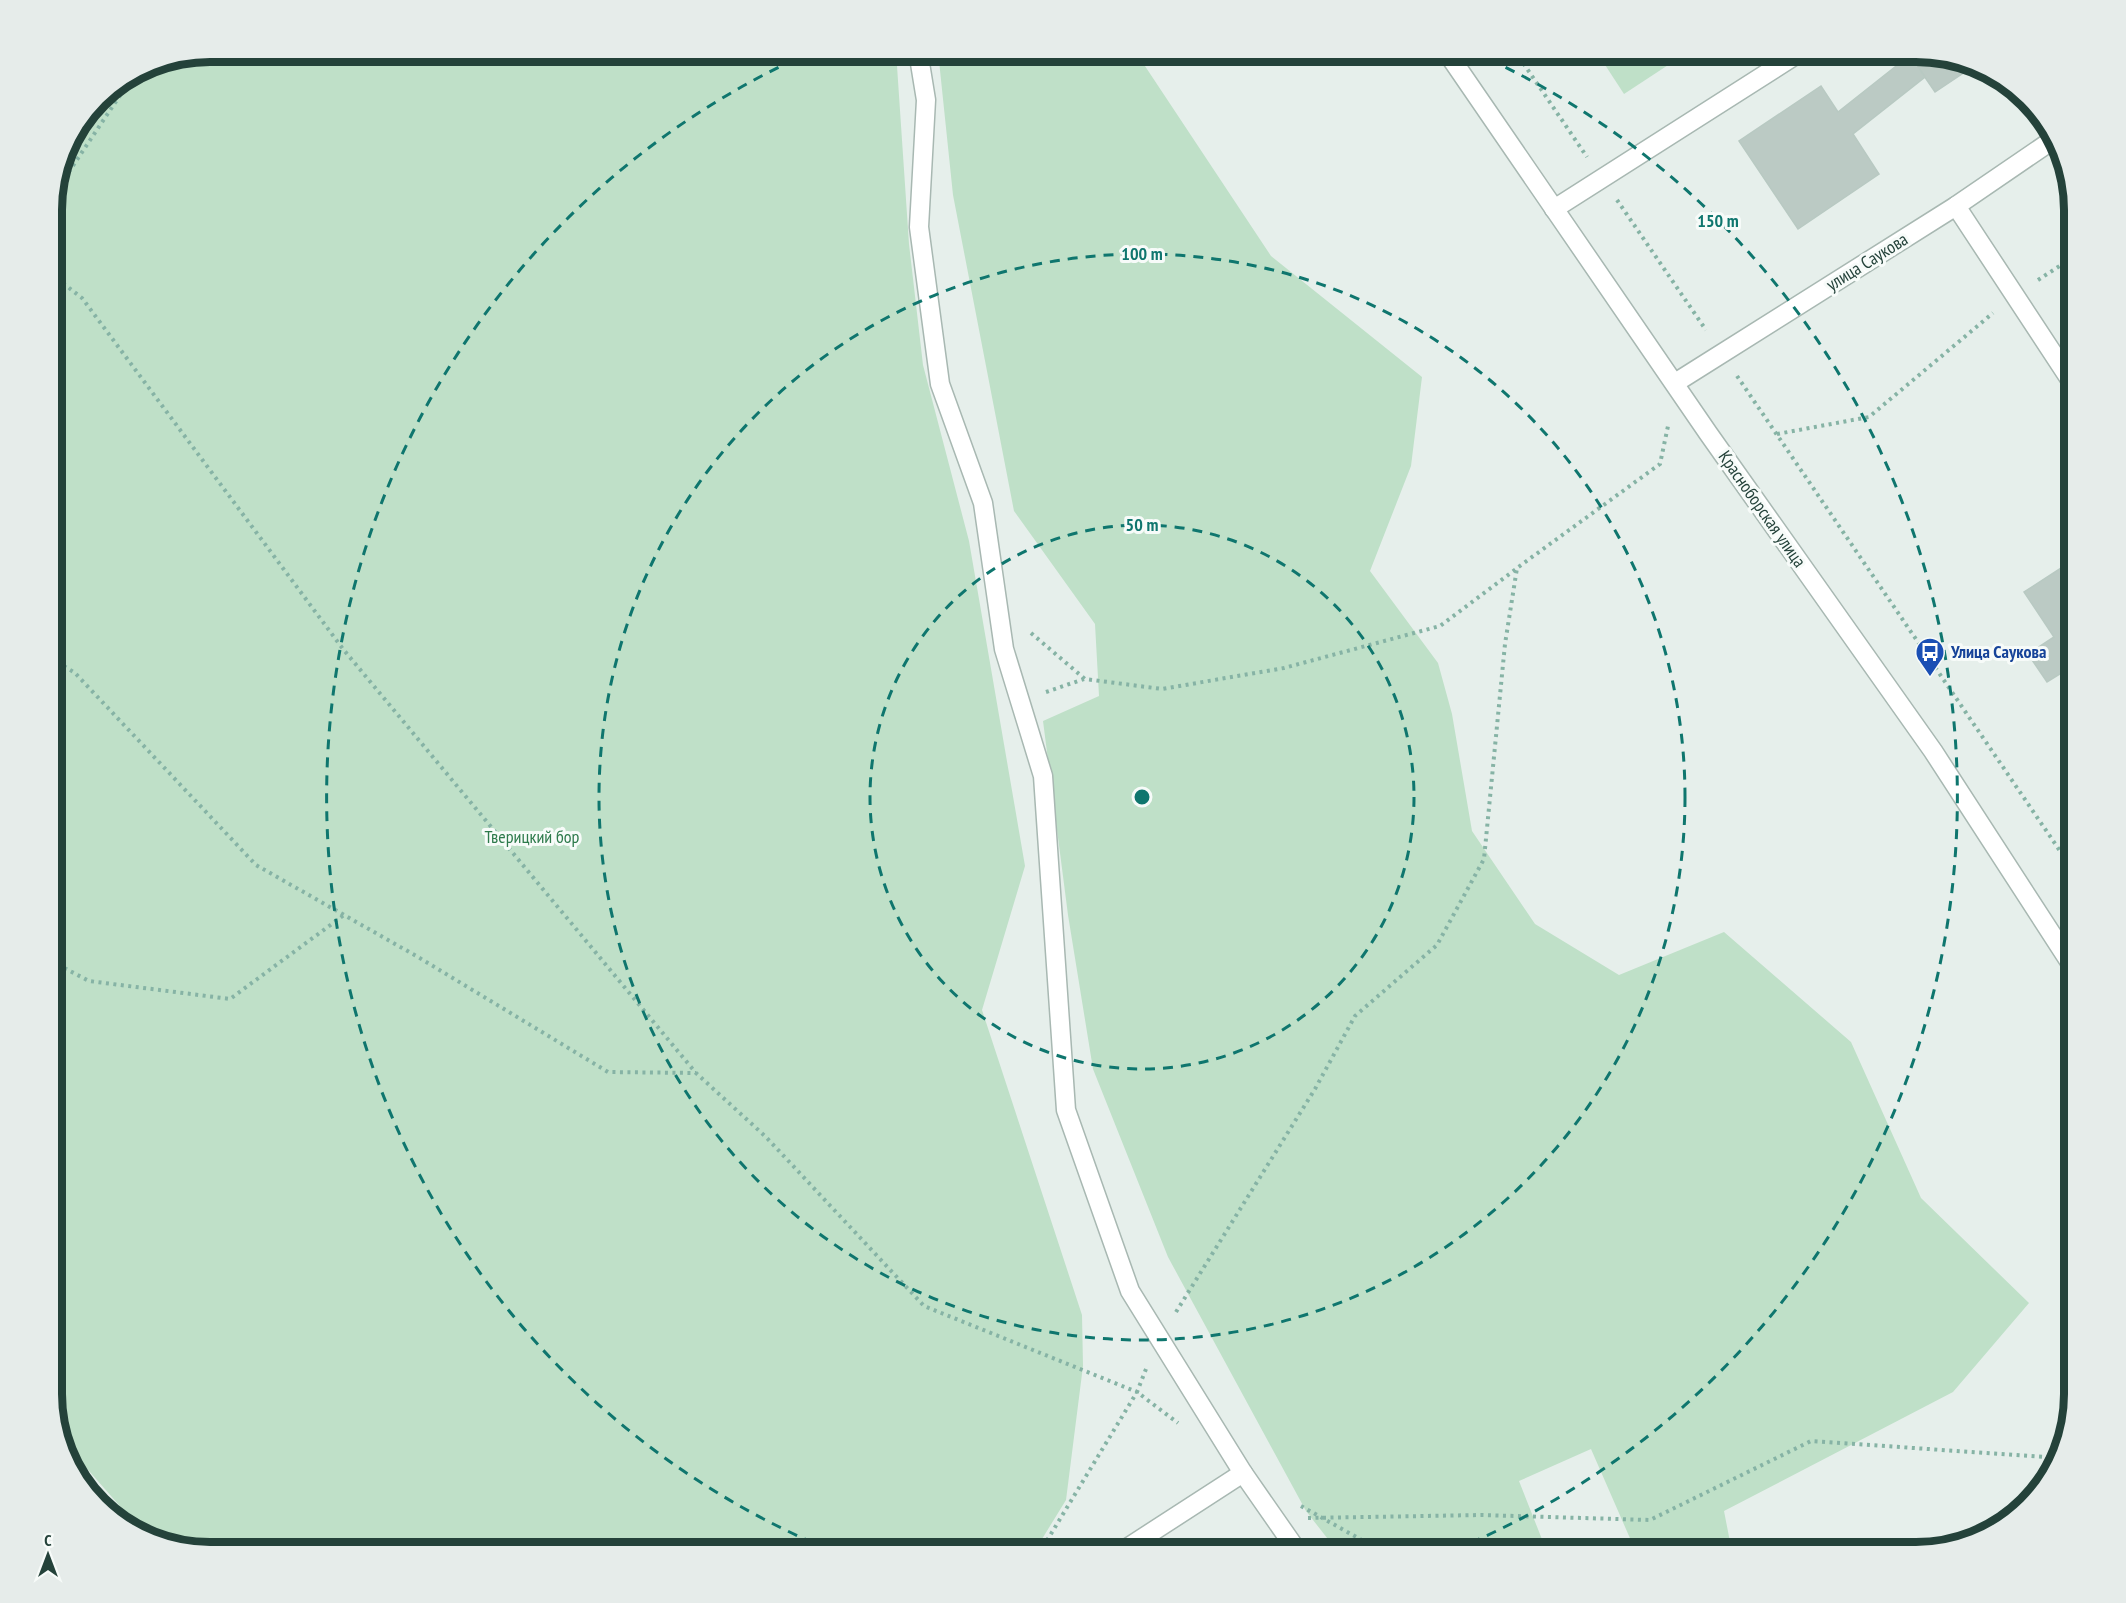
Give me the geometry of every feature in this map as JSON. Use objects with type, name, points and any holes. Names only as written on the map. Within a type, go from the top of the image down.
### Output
[{"type":"street","points":[[920,62],[926,100],[919,227],[940,384],[983,503],[1004,649],[1042,776],[1066,1110],[1130,1291],[1243,1473],[1291,1542]]},
{"type":"street","name":"Красноборская улица","points":[[1454,62],[1933,752],[2064,953]]},
{"type":"street","points":[[1554,209],[1785,62]]},
{"type":"street","name":"улица Саукова","points":[[1675,383],[1956,206],[2048,143]]},
{"type":"street","points":[[1956,206],[2064,370]]},
{"type":"street","points":[[1136,1542],[1243,1473]]},
{"type":"path","points":[[1523,62],[2064,857]]},
{"type":"path","points":[[66,176],[125,87]]},
{"type":"path","points":[[1777,434],[1869,417],[2015,295],[2064,263]]},
{"type":"path","points":[[62,283],[82,298],[343,649],[696,1073],[766,1137],[924,1306],[1137,1392],[1181,1426]]},
{"type":"path","points":[[1020,701],[1085,679],[1162,689],[1284,668],[1440,626],[1660,464],[1672,412],[1687,400]]},
{"type":"path","points":[[1046,1542],[1137,1392],[1159,1338],[1315,1089],[1355,1016],[1437,945],[1484,859],[1505,644],[1517,568]]},
{"type":"path","points":[[998,605],[1085,679]]},
{"type":"path","points":[[62,665],[75,673],[256,865],[608,1072],[696,1073]]},
{"type":"path","points":[[62,967],[89,981],[230,999],[344,915]]},
{"type":"path","points":[[1275,1519],[1481,1515],[1650,1520],[1811,1441],[2050,1457]]},
{"type":"path","points":[[1293,1501],[1365,1542]]},
{"type":"green space","name":"Тверицкий бор","points":[[897,62],[909,244],[923,365],[969,541],[1025,866],[982,1010],[1082,1315],[1083,1366],[1066,1500],[1040,1542],[210,1542],[181,1539],[162,1534],[132,1520],[75,1455],[67,1432],[62,1403],[62,200],[67,171],[81,136],[92,119],[127,86],[153,73],[190,63]]},
{"type":"green space","points":[[939,62],[1142,62],[1271,256],[1422,377],[1411,466],[1370,571],[1438,663],[1452,714],[1472,831],[1535,924],[1619,975],[1724,932],[1851,1042],[1921,1198],[2029,1303],[1953,1392],[1724,1511],[1730,1542],[1632,1542],[1591,1449],[1519,1481],[1543,1542],[1330,1542],[1306,1511],[1168,1257],[1093,1069],[1068,915],[1043,721],[1099,696],[1095,624],[1014,511],[953,195]]},
{"type":"green space","points":[[1603,62],[1673,62],[1624,94]]},
{"type":"building","points":[[1901,62],[1915,62],[1925,77],[1853,134],[1879,174],[1798,229],[1739,141],[1821,86],[1838,112]]},
{"type":"building","points":[[1915,62],[1945,64],[1967,70],[1935,92]]},
{"type":"building","points":[[2064,566],[2064,671],[2047,682],[2028,654],[2054,637],[2024,592]]},
{"type":"place","name":"Улица Саукова","points":[[1930,678]]}]
